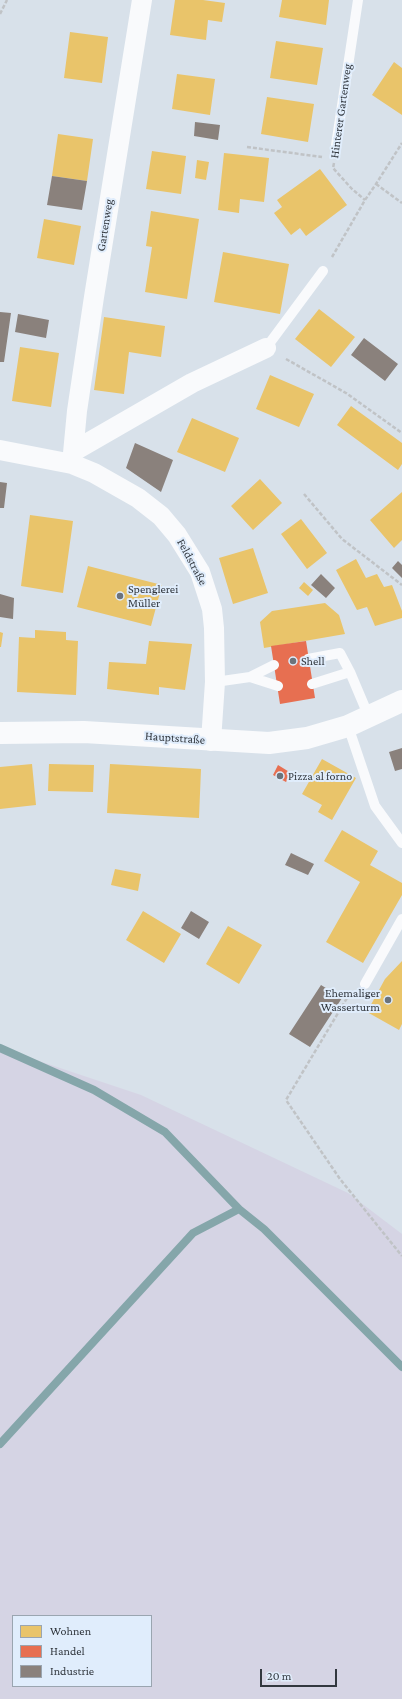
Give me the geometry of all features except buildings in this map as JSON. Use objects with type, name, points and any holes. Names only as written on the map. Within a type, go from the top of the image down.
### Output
[{"type":"main road","name":"Hauptstraße","points":[[0,733],[84,732],[211,741],[269,743],[307,738],[348,726],[402,701]]},
{"type":"street","name":"Gartenweg","points":[[73,458],[77,411],[94,297],[142,0]]},
{"type":"street","points":[[73,458],[192,383],[266,348]]},
{"type":"street","name":"Feldstraße","points":[[0,450],[73,458],[138,498],[161,516],[186,548],[200,572],[212,609],[214,628],[214,682],[211,741]]},
{"type":"lane","name":"Hinterer Gartenweg","points":[[336,145],[358,0]]},
{"type":"lane","points":[[266,348],[324,271]]},
{"type":"lane","points":[[308,659],[340,653],[350,672],[369,717]]},
{"type":"lane","points":[[214,682],[250,677],[274,665]]},
{"type":"lane","points":[[312,684],[350,672]]},
{"type":"lane","points":[[250,677],[278,686]]},
{"type":"lane","points":[[348,726],[375,806],[402,843]]},
{"type":"lane","points":[[365,984],[402,918]]},
{"type":"path","points":[[0,14],[7,0]]},
{"type":"path","points":[[324,271],[365,200],[402,143]]},
{"type":"path","name":"Hinterer Gartenweg","points":[[336,145],[333,168],[352,189],[365,200]]},
{"type":"path","points":[[247,147],[334,159]]},
{"type":"path","points":[[376,184],[402,203]]},
{"type":"path","points":[[266,348],[346,393],[402,433]]},
{"type":"path","points":[[304,494],[342,539],[402,585]]},
{"type":"path","points":[[365,984],[354,987],[286,1100],[340,1179],[402,1256]]},
{"type":"shaded area","points":[[0,1048],[141,1095],[348,1193],[402,1234],[402,1699],[0,1699]]},
{"type":"waterway","points":[[0,1048],[94,1090],[165,1132],[239,1209]]},
{"type":"waterway","points":[[0,1444],[193,1233],[239,1209],[264,1229],[402,1367]]},
{"type":"place","name":"Spenglerei Müller","points":[[120,596]]},
{"type":"place","name":"Shell","points":[[293,661]]},
{"type":"place","name":"Pizza al forno","points":[[280,776]]},
{"type":"place","name":"Ehemaliger Wasserturm","points":[[388,1000]]}]
